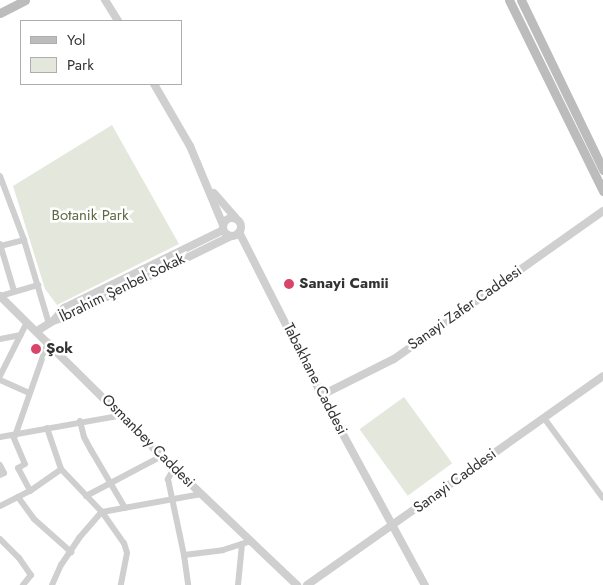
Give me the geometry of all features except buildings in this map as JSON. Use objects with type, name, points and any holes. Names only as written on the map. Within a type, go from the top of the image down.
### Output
[{"type":"main road","points":[[508,0],[603,191]]},
{"type":"main road","points":[[521,0],[603,170]]},
{"type":"main road","points":[[0,13],[19,1]]},
{"type":"street","points":[[105,0],[117,20]]},
{"type":"street","points":[[155,85],[190,146],[207,183],[223,227],[231,236],[239,232],[241,224],[238,219],[223,206],[207,183]]},
{"type":"street","points":[[0,176],[3,190],[24,240],[51,322]]},
{"type":"street","name":"Sanayi Zafer Caddesi","points":[[322,395],[394,359],[603,212]]},
{"type":"street","points":[[223,227],[229,218],[238,219]]},
{"type":"street","name":"İbrahim Şenbel Sokak","points":[[135,278],[223,227]]},
{"type":"street","name":"Tabakhane Caddesi","points":[[239,232],[322,395],[425,585]]},
{"type":"street","name":"İbrahim Şenbel Sokak","points":[[37,331],[51,322],[64,308],[231,236]]},
{"type":"street","points":[[14,291],[0,246],[24,240]]},
{"type":"street","points":[[0,296],[38,286]]},
{"type":"street","name":"Osmanbey Caddesi","points":[[0,296],[122,415],[246,542],[297,585]]},
{"type":"street","points":[[0,376],[27,322]]},
{"type":"street","points":[[0,339],[21,335]]},
{"type":"street","points":[[30,491],[18,468],[25,464],[14,436],[48,342]]},
{"type":"street","name":"Sanayi Caddesi","points":[[307,585],[603,376]]},
{"type":"street","points":[[0,380],[29,392]]},
{"type":"street","points":[[0,436],[14,436],[80,421],[122,415]]},
{"type":"street","points":[[544,418],[603,498]]},
{"type":"street","points":[[80,421],[84,437],[125,508]]},
{"type":"street","points":[[47,428],[61,469],[102,512],[124,543],[127,553],[121,585]]},
{"type":"street","points":[[86,496],[162,456]]},
{"type":"street","points":[[0,465],[4,473],[0,475]]},
{"type":"street","points":[[174,468],[168,479],[184,555],[188,585]]},
{"type":"street","points":[[0,506],[30,491],[61,469]]},
{"type":"street","points":[[52,585],[57,572],[79,538],[102,512],[201,494]]},
{"type":"street","points":[[18,497],[34,519],[71,552]]},
{"type":"street","points":[[0,539],[19,558],[31,575],[23,585]]},
{"type":"street","points":[[184,555],[223,550],[246,542],[238,585]]},
{"type":"green space","name":"Botanik Park","points":[[112,125],[179,244],[57,305],[45,289],[13,186]]},
{"type":"green space","points":[[404,397],[452,463],[408,496],[360,429]]},
{"type":"place","name":"Sanayi Camii","points":[[289,284]]},
{"type":"place","name":"Şok","points":[[36,349]]}]
